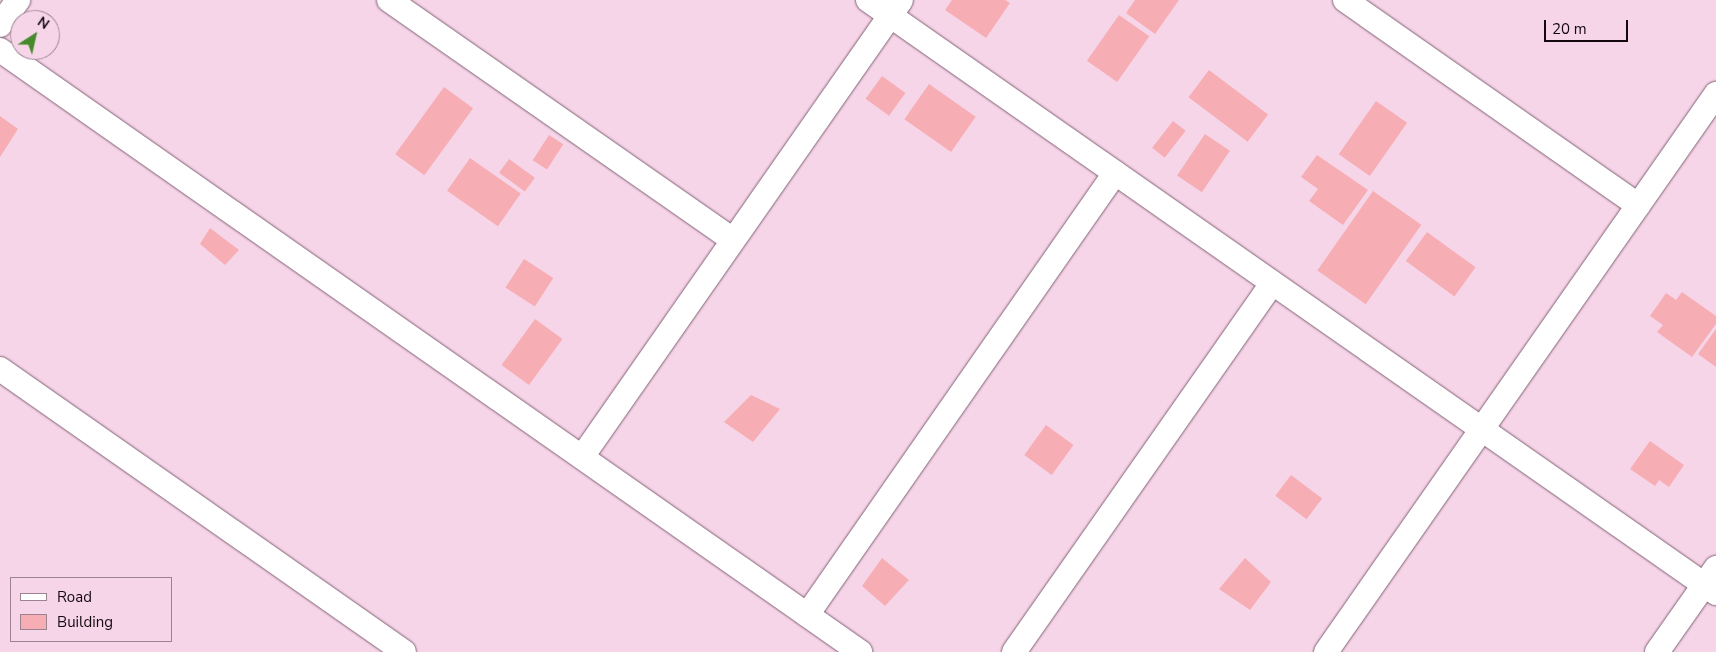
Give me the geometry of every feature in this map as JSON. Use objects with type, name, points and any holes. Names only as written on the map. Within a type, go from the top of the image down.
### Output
[{"type":"street","points":[[0,25],[18,0]]},
{"type":"street","points":[[389,0],[733,240]]},
{"type":"street","points":[[868,0],[896,8],[1115,173],[1482,429],[1712,582],[1657,652]]},
{"type":"street","points":[[1345,0],[1638,205]]},
{"type":"street","points":[[582,457],[896,8]]},
{"type":"street","points":[[0,50],[860,652]]},
{"type":"street","points":[[1332,650],[1482,429],[1716,94]]},
{"type":"street","points":[[806,615],[1115,173]]},
{"type":"street","points":[[1014,652],[1272,283]]},
{"type":"street","points":[[0,370],[404,652]]},
{"type":"building","points":[[952,0],[1005,0],[1010,3],[986,38],[945,10]]},
{"type":"building","points":[[1135,0],[1179,0],[1155,34],[1126,13]]},
{"type":"building","points":[[1119,15],[1149,36],[1117,82],[1087,61]]},
{"type":"building","points":[[1209,70],[1268,115],[1248,142],[1189,97]]},
{"type":"building","points":[[882,76],[905,93],[889,116],[866,99]]},
{"type":"building","points":[[929,84],[976,117],[951,152],[904,119]]},
{"type":"building","points":[[444,87],[473,108],[424,175],[395,154]]},
{"type":"building","points":[[1376,101],[1407,123],[1370,176],[1339,154]]},
{"type":"building","points":[[0,116],[18,129],[0,157]]},
{"type":"building","points":[[1173,121],[1186,131],[1165,158],[1152,148]]},
{"type":"building","points":[[1205,134],[1230,151],[1202,192],[1177,175]]},
{"type":"building","points":[[549,135],[563,144],[547,169],[533,160]]},
{"type":"building","points":[[1317,155],[1368,190],[1343,225],[1309,201],[1318,189],[1301,177]]},
{"type":"building","points":[[470,158],[521,194],[498,226],[447,191]]},
{"type":"building","points":[[509,159],[535,178],[525,192],[499,173]]},
{"type":"building","points":[[1373,191],[1421,225],[1366,304],[1317,270]]},
{"type":"building","points":[[210,228],[239,250],[225,265],[200,244]]},
{"type":"building","points":[[1427,232],[1476,267],[1454,296],[1406,261]]},
{"type":"building","points":[[524,259],[553,278],[535,307],[505,288]]},
{"type":"building","points":[[1682,292],[1716,316],[1716,324],[1692,357],[1657,332],[1663,325],[1650,316],[1666,293],[1676,300]]},
{"type":"building","points":[[535,319],[563,339],[529,385],[501,365]]},
{"type":"building","points":[[1716,329],[1716,367],[1698,354]]},
{"type":"building","points":[[751,395],[780,409],[753,442],[724,422]]},
{"type":"building","points":[[1046,425],[1074,445],[1052,475],[1024,455]]},
{"type":"building","points":[[1650,441],[1684,465],[1669,487],[1659,480],[1655,486],[1630,469]]},
{"type":"building","points":[[1291,475],[1322,498],[1306,519],[1275,496]]},
{"type":"building","points":[[882,558],[909,580],[885,606],[862,586]]},
{"type":"building","points":[[1245,558],[1271,582],[1250,610],[1219,589]]}]
